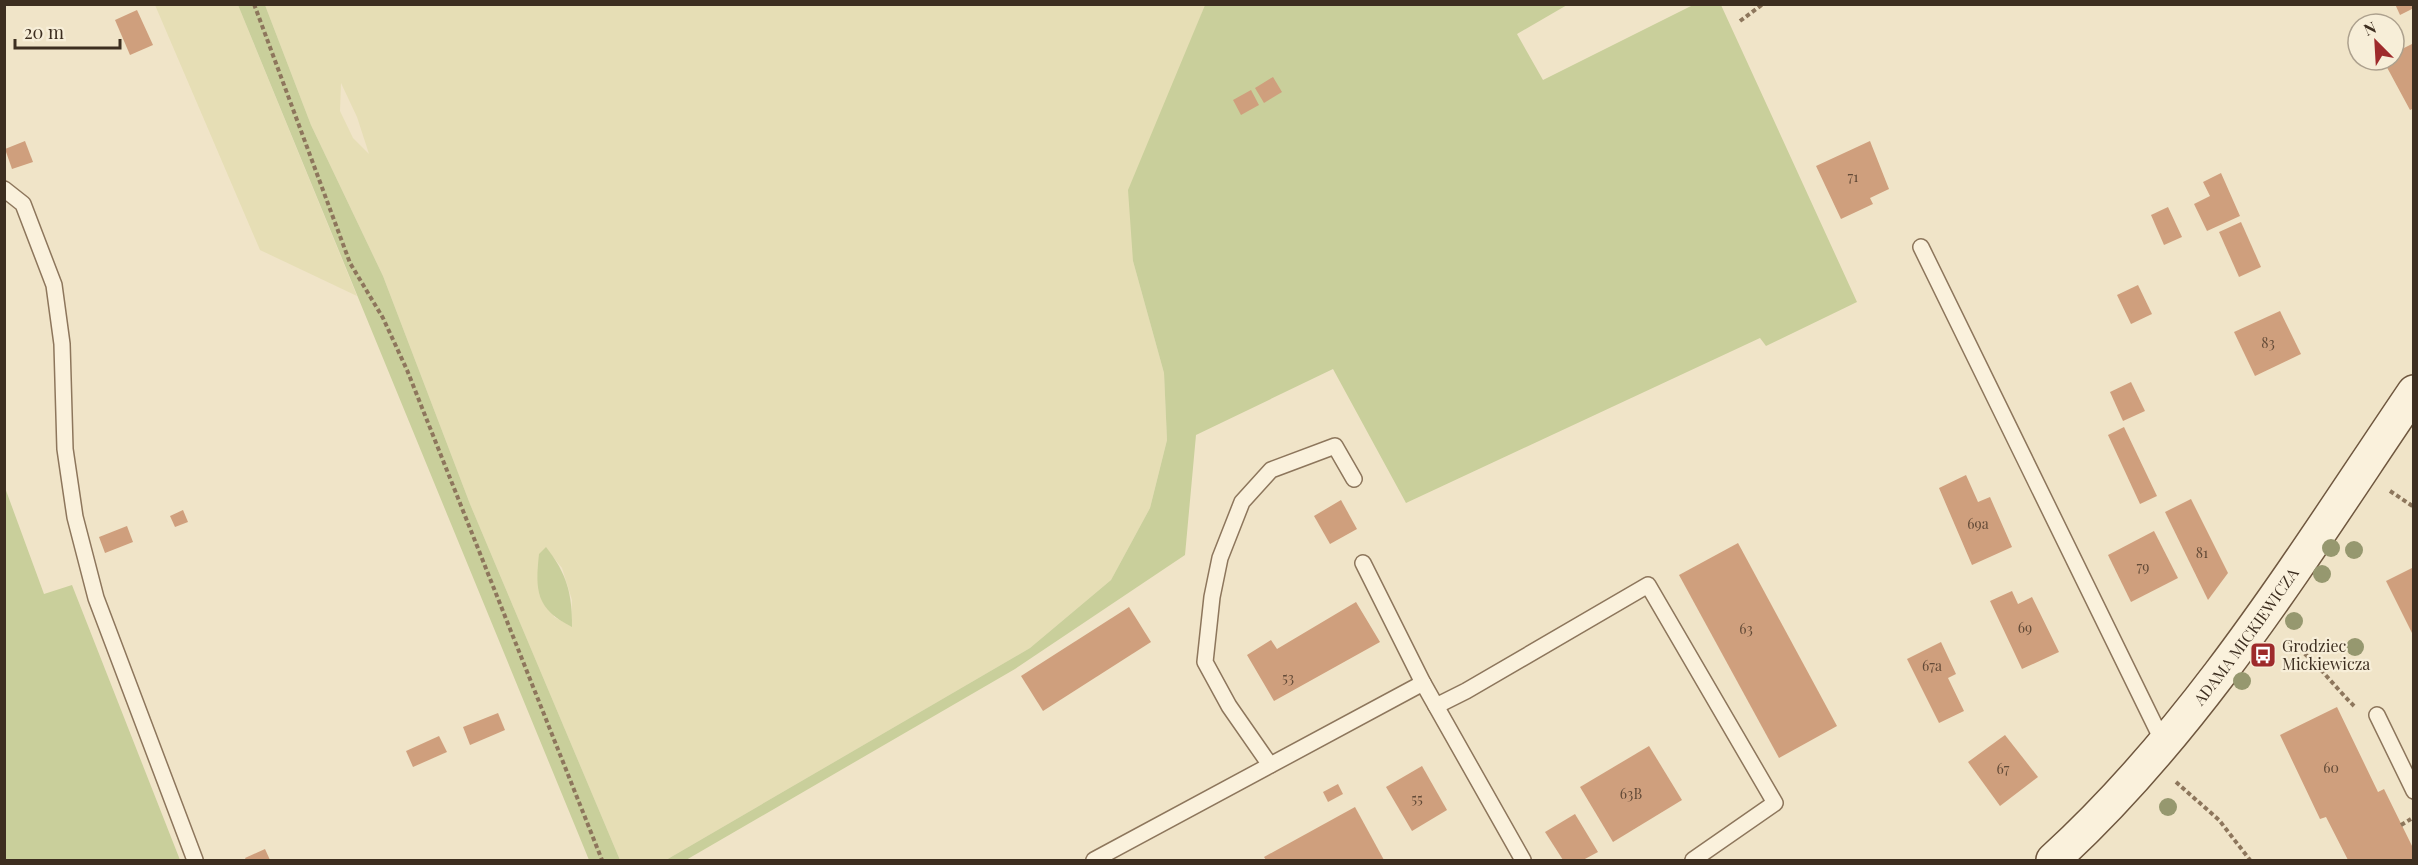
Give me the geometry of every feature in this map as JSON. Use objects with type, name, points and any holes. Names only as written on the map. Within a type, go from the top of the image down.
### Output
[{"type":"street","name":"ADAMA MICKIEWICZA","points":[[2053,861],[2167,761],[2414,392]]},
{"type":"lane","points":[[4,189],[23,204],[54,285],[62,344],[65,449],[75,517],[96,598],[195,861]]},
{"type":"lane","points":[[1921,247],[2167,761]]},
{"type":"lane","points":[[1270,765],[1229,706],[1205,662],[1212,597],[1220,558],[1242,502],[1271,470],[1335,446],[1354,479]]},
{"type":"lane","points":[[1364,562],[1423,683],[1523,861]]},
{"type":"lane","points":[[1436,706],[1466,691],[1648,585],[1775,803],[1693,861]]},
{"type":"lane","points":[[1094,861],[1423,683]]},
{"type":"lane","points":[[2377,715],[2414,791]]},
{"type":"path","points":[[254,4],[308,157],[350,263],[383,318],[407,370],[602,861]]},
{"type":"path","points":[[1740,21],[1763,4]]},
{"type":"path","points":[[2386,488],[2414,507]]},
{"type":"path","points":[[2282,636],[2305,651],[2348,700]]},
{"type":"path","points":[[2167,761],[2219,820],[2250,861]]},
{"type":"path","points":[[2401,825],[2411,819]]},
{"type":"shaded area","points":[[155,5],[238,5],[357,296],[260,250]]},
{"type":"shaded area","points":[[265,5],[1205,5],[1189,45],[1133,261],[1164,373],[1167,440],[1150,508],[1111,580],[1030,648],[666,860],[620,860],[470,504],[383,276],[311,125]],"holes":[[[341,83],[357,117],[369,154],[353,138],[340,111]],[[546,548],[562,568],[572,600],[571,626],[554,617]]]},
{"type":"green space","points":[[238,5],[265,5],[311,125],[383,276],[470,504],[620,860],[589,860]]},
{"type":"green space","points":[[1205,5],[1567,5],[1517,34],[1543,80],[1693,5],[1721,5],[1857,302],[1766,346],[1760,338],[1406,503],[1333,369],[1196,435],[1185,555],[1015,669],[686,860],[666,860],[1030,648],[1111,580],[1150,508],[1167,440],[1164,373],[1133,261],[1128,190]]},
{"type":"green space","points":[[4,485],[44,594],[72,585],[180,860],[5,860]]},
{"type":"green space","points":[[546,547],[559,566],[567,584],[572,627],[551,613],[540,598],[537,578],[539,554]]},
{"type":"building","points":[[2395,4],[2414,4],[2414,8],[2406,12],[2399,12]]},
{"type":"building","points":[[137,10],[153,45],[130,55],[115,20]]},
{"type":"building","points":[[2414,43],[2414,108],[2410,110],[2389,72],[2406,72],[2406,47]]},
{"type":"building","points":[[1273,77],[1282,92],[1264,103],[1255,88]]},
{"type":"building","points":[[1251,90],[1259,105],[1241,115],[1233,100]]},
{"type":"building","points":[[25,141],[33,162],[12,169],[5,149]]},
{"type":"building","points":[[1870,141],[1889,189],[1870,198],[1873,204],[1841,219],[1816,166]]},
{"type":"building","points":[[2221,173],[2240,216],[2207,231],[2194,204],[2210,196],[2203,182]]},
{"type":"building","points":[[2168,207],[2182,237],[2164,245],[2151,215]]},
{"type":"building","points":[[2241,222],[2261,267],[2239,277],[2219,232]]},
{"type":"building","points":[[2138,285],[2152,314],[2131,324],[2117,295]]},
{"type":"building","points":[[2280,311],[2301,354],[2255,376],[2234,332]]},
{"type":"building","points":[[2131,382],[2145,411],[2123,421],[2110,392]]},
{"type":"building","points":[[2124,427],[2157,496],[2140,504],[2108,435]]},
{"type":"building","points":[[1966,475],[1978,502],[1990,497],[2012,547],[1972,565],[1939,488]]},
{"type":"building","points":[[2191,499],[2228,573],[2208,600],[2165,512]]},
{"type":"building","points":[[1341,500],[1357,529],[1330,544],[1314,516]]},
{"type":"building","points":[[183,510],[188,522],[175,527],[170,516]]},
{"type":"building","points":[[127,526],[133,542],[105,553],[99,537]]},
{"type":"building","points":[[2154,531],[2178,578],[2131,602],[2108,555]]},
{"type":"building","points":[[1738,543],[1837,726],[1779,758],[1679,575]]},
{"type":"building","points":[[2414,567],[2414,637],[2386,581]]},
{"type":"building","points":[[2012,591],[2018,604],[2032,597],[2059,652],[2022,669],[1990,601]]},
{"type":"building","points":[[1356,602],[1380,642],[1274,701],[1247,655],[1271,640],[1277,649]]},
{"type":"building","points":[[1129,607],[1151,642],[1043,711],[1021,676]]},
{"type":"building","points":[[1941,642],[1956,674],[1948,678],[1964,711],[1939,723],[1907,659]]},
{"type":"building","points":[[2337,707],[2378,792],[2384,789],[2414,850],[2414,860],[2348,860],[2326,817],[2320,819],[2280,735]]},
{"type":"building","points":[[498,713],[505,730],[470,745],[463,727]]},
{"type":"building","points":[[2005,735],[2038,777],[2000,806],[1968,762]]},
{"type":"building","points":[[439,736],[447,752],[413,767],[406,751]]},
{"type":"building","points":[[1649,746],[1682,800],[1613,842],[1580,787]]},
{"type":"building","points":[[1422,766],[1447,810],[1412,831],[1386,787]]},
{"type":"building","points":[[1338,784],[1343,794],[1328,802],[1323,792]]},
{"type":"building","points":[[1355,807],[1384,860],[1266,860],[1264,857]]},
{"type":"building","points":[[1575,814],[1598,852],[1583,860],[1563,860],[1545,832]]},
{"type":"building","points":[[265,849],[270,860],[246,860],[245,858]]},
{"type":"place","name":"Grodziec Mickiewicza","points":[[2263,655]]}]
